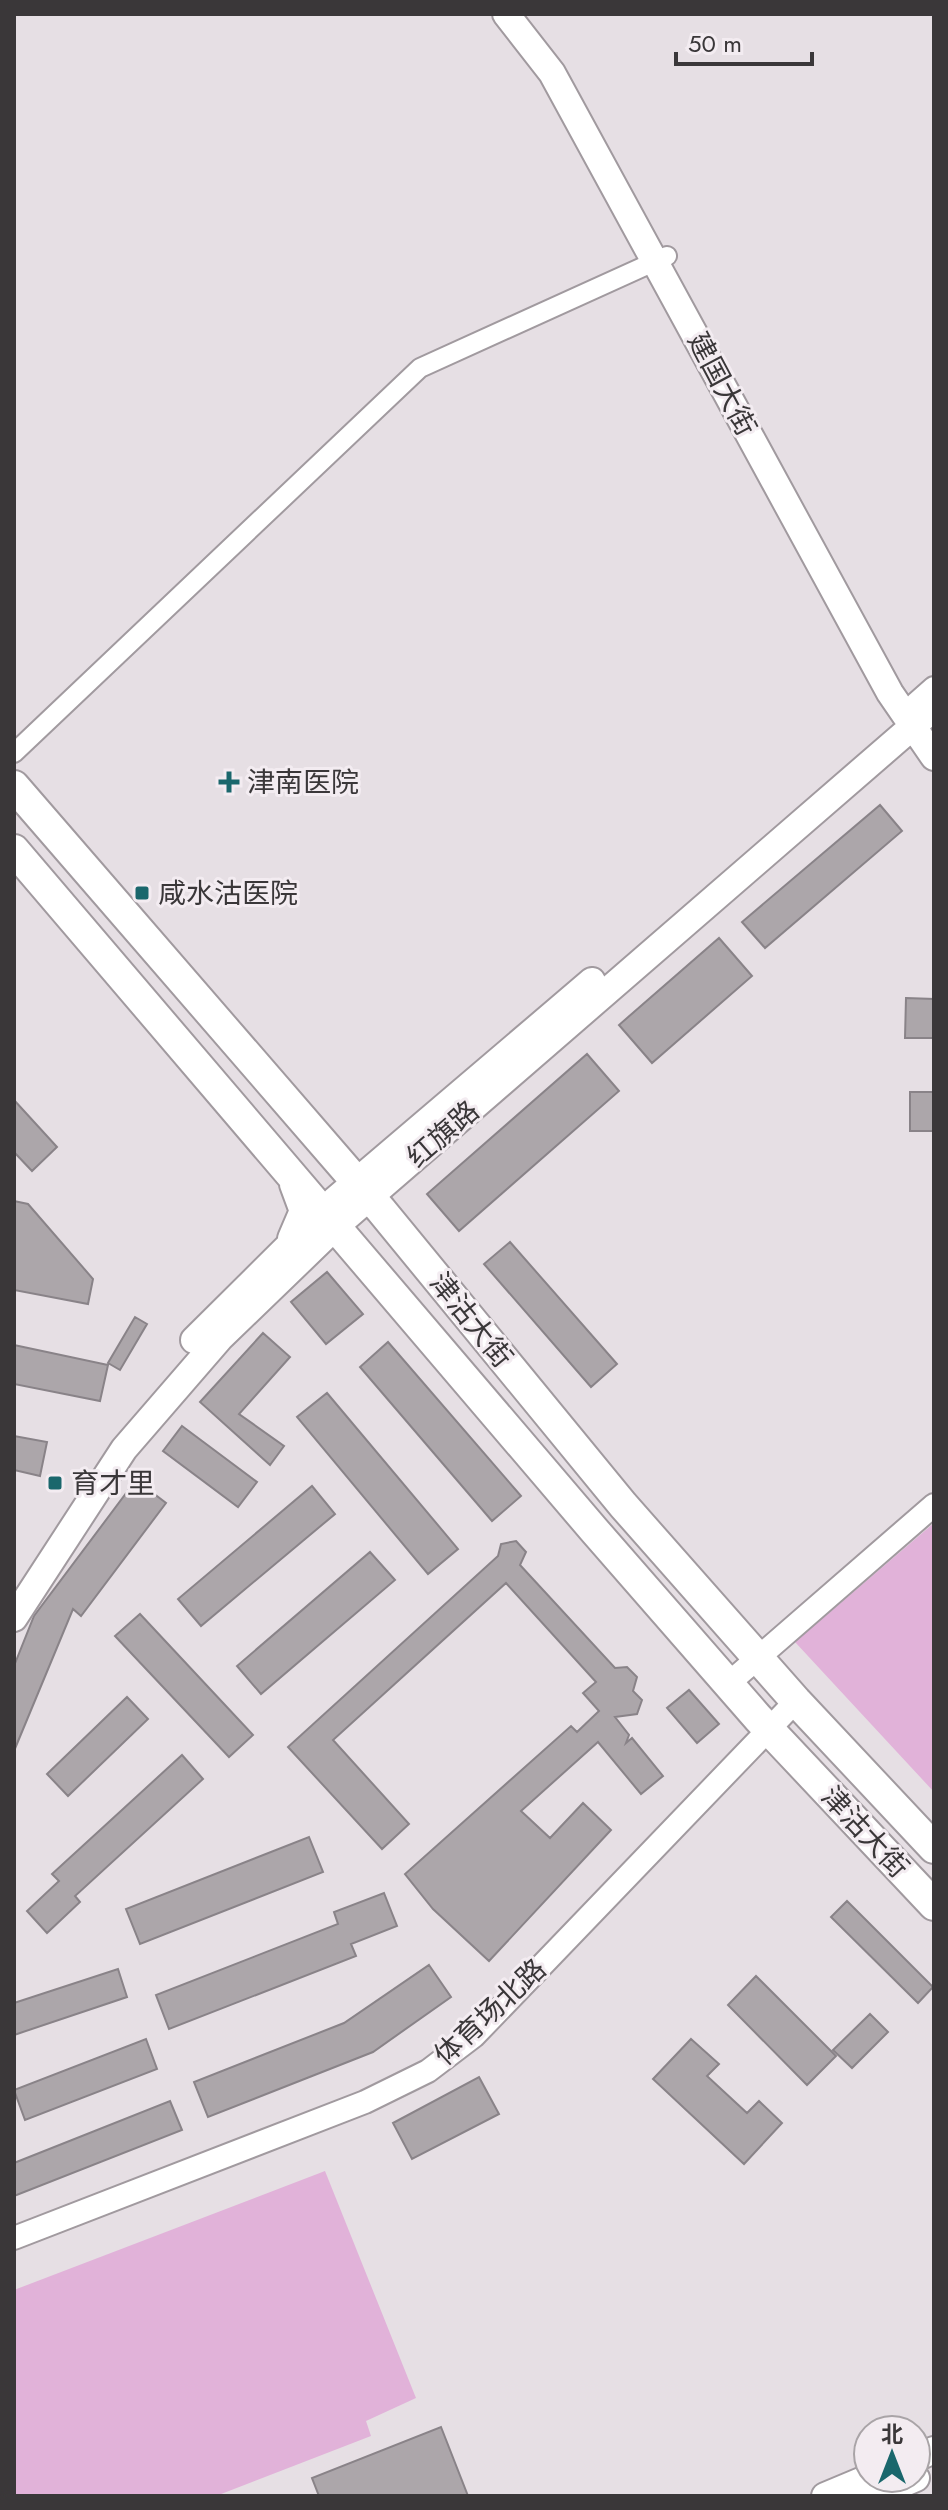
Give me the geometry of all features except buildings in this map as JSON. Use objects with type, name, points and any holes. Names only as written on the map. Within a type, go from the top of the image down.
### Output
[{"type":"main road","name":"建国大街","points":[[506,14],[552,73],[923,711],[934,757]]},
{"type":"main road","name":"建国大街","points":[[521,14],[558,65],[661,259]]},
{"type":"main road","name":"红旗路","points":[[14,1582],[135,1407],[215,1318],[923,711]]},
{"type":"main road","name":"津沽大街","points":[[14,786],[327,1146],[342,1207],[729,1683],[934,1905]]},
{"type":"main road","name":"津沽大街","points":[[14,850],[291,1175],[342,1207],[623,1505],[791,1696],[934,1848]]},
{"type":"main road","points":[[291,1175],[305,1211],[300,1247]]},
{"type":"main road","name":"红旗路","points":[[14,1618],[124,1449],[171,1391],[300,1247]]},
{"type":"main road","points":[[825,2496],[852,2485]]},
{"type":"street","points":[[14,753],[420,368],[661,259]]},
{"type":"street","points":[[729,1683],[934,1505]]},
{"type":"street","name":"体育场北路","points":[[14,2226],[369,2087],[413,2066],[460,2031],[791,1696]]},
{"type":"street","name":"体育场北路","points":[[14,2238],[365,2102],[428,2071],[474,2036],[764,1724]]},
{"type":"shaded area","points":[[934,1523],[934,1792],[795,1642]]},
{"type":"shaded area","points":[[325,2171],[416,2398],[366,2421],[371,2436],[216,2496],[14,2496],[14,2290]]},
{"type":"place","name":"津南医院","points":[[229,782]]},
{"type":"place","name":"咸水沽医院","points":[[142,893]]},
{"type":"place","name":"育才里","points":[[55,1483]]}]
